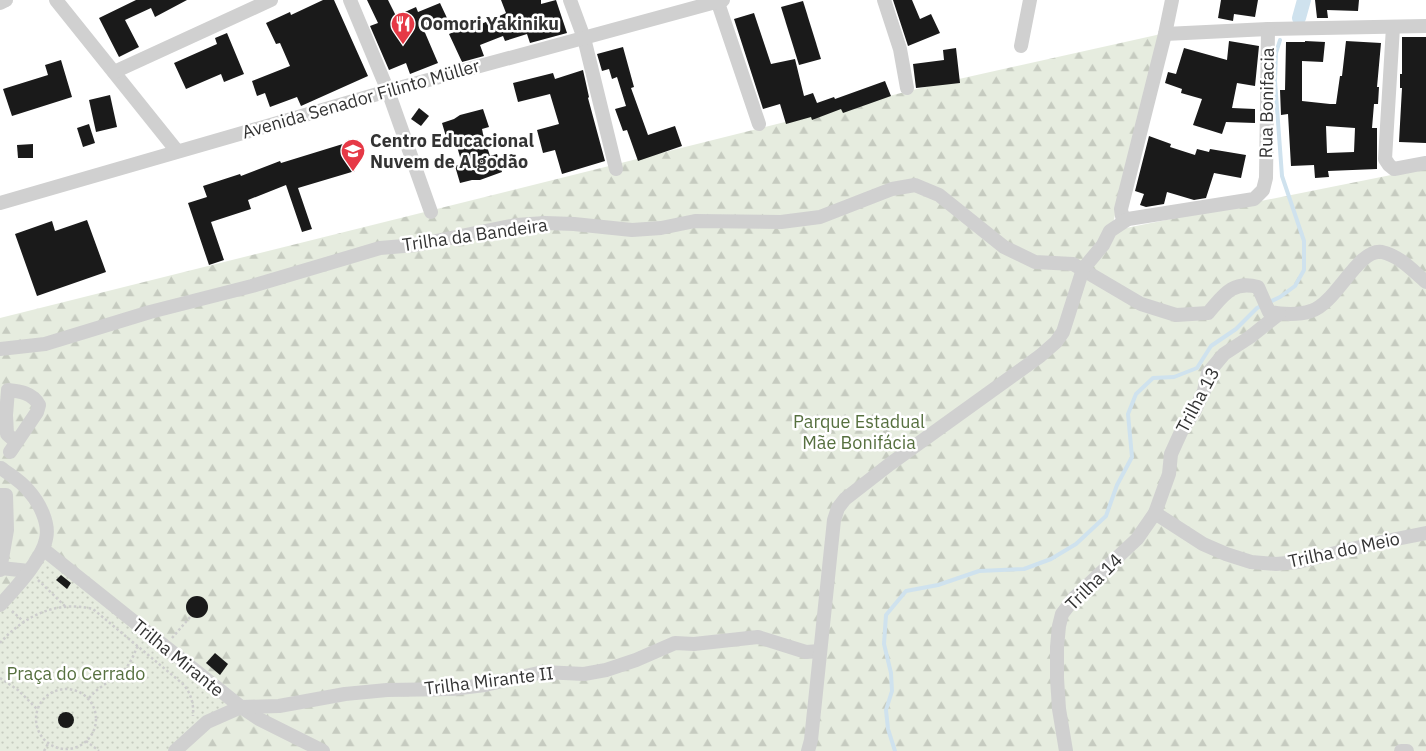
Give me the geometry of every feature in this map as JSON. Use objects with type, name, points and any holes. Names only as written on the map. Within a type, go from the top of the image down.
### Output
[{"type":"street","points":[[0,3],[6,0]]},
{"type":"street","points":[[56,0],[177,151]]},
{"type":"street","points":[[114,72],[271,0]]},
{"type":"street","points":[[350,0],[388,90],[430,212]]},
{"type":"street","points":[[570,0],[584,38],[616,169]]},
{"type":"street","points":[[719,0],[759,124]]},
{"type":"street","name":"Avenida Senador Filinto Müller","points":[[0,203],[388,90],[719,0]]},
{"type":"street","points":[[884,0],[900,49],[907,88]]},
{"type":"street","points":[[1021,46],[1030,0]]},
{"type":"street","points":[[808,751],[811,740],[834,520],[838,508],[845,499],[890,464],[1040,356],[1056,342],[1067,322],[1083,269],[1103,245],[1110,231],[1128,219],[1122,216],[1121,209],[1172,0]]},
{"type":"street","points":[[1165,34],[1268,29],[1426,26]]},
{"type":"street","points":[[1392,27],[1385,159],[1388,165],[1394,168],[1426,162]]},
{"type":"street","name":"Rua Bonifacia","points":[[1128,219],[1254,199],[1263,190],[1266,178],[1268,29]]},
{"type":"street","name":"Trilha da Bandeira","points":[[0,349],[45,344],[150,312],[252,286],[380,248],[416,245],[516,225],[545,223],[632,230],[661,228],[695,221],[791,221],[820,217],[892,189],[915,185],[939,195],[1004,247],[1035,262],[1073,264],[1141,304],[1176,315],[1208,313],[1230,289],[1248,285],[1258,288],[1274,313]]},
{"type":"street","points":[[1274,313],[1311,311],[1327,302],[1360,262],[1373,253],[1380,252],[1396,256],[1426,282]]},
{"type":"street","name":"Trilha 13","points":[[1155,513],[1168,474],[1171,454],[1180,432],[1194,412],[1204,391],[1208,373],[1224,354],[1250,337],[1274,313]]},
{"type":"street","points":[[0,605],[29,572],[43,549],[47,538],[46,525],[39,504],[27,488],[0,468],[7,442],[4,390],[17,391],[34,397],[39,405],[38,412],[7,442]]},
{"type":"street","points":[[0,495],[6,495],[7,530],[1,569],[29,572]]},
{"type":"street","name":"Trilha do Meio","points":[[1155,513],[1203,544],[1226,554],[1251,562],[1276,564],[1298,562],[1426,533]]},
{"type":"street","name":"Trilha 14","points":[[1066,751],[1059,709],[1057,678],[1057,647],[1062,614],[1075,597],[1137,539],[1155,513]]},
{"type":"street","name":"Trilha Mirante","points":[[43,549],[241,708],[323,751]]},
{"type":"street","name":"Trilha Mirante II","points":[[175,751],[207,722],[241,708],[279,706],[354,693],[452,689],[485,685],[543,672],[584,674],[606,670],[636,660],[675,643],[694,644],[758,637],[806,652],[820,651]]},
{"type":"street","points":[[1401,751],[1407,751]]},
{"type":"path","points":[[29,572],[66,607]]},
{"type":"path","points":[[0,643],[26,620],[42,611],[80,606],[93,609],[183,684],[189,691],[191,698]]},
{"type":"path","points":[[165,647],[190,616]]},
{"type":"path","points":[[89,698],[98,688],[124,670],[132,660],[138,645]]},
{"type":"path","points":[[0,678],[18,690],[37,709]]},
{"type":"path","points":[[60,689],[75,689],[89,698],[96,712],[95,728],[86,741],[72,748],[57,748],[43,739],[36,725],[37,709],[45,696],[60,689]]},
{"type":"path","points":[[86,741],[99,751]]},
{"type":"path","points":[[44,751],[49,742]]},
{"type":"green space","name":"Parque Estadual Mãe Bonifácia","points":[[1161,34],[1111,231],[1426,168],[1426,751],[0,751],[0,318],[941,83]]},
{"type":"green space","name":"Praça do Cerrado","points":[[43,551],[234,704],[177,751],[0,751],[0,611]]},
{"type":"building","points":[[136,0],[187,0],[155,17],[151,8],[125,20],[139,47],[119,57],[99,18]]},
{"type":"building","points":[[323,0],[334,0],[368,76],[301,106],[297,97],[270,107],[265,93],[257,96],[252,81],[290,66],[280,43],[276,44],[266,23],[290,12],[291,15]]},
{"type":"building","name":"Oomori Yakiniku","points":[[367,0],[388,0],[396,16],[416,7],[418,12],[440,3],[447,18],[423,28],[438,63],[410,74],[406,63],[389,70],[370,26],[378,23]]},
{"type":"building","points":[[501,0],[541,0],[541,4],[556,0],[567,33],[530,43],[527,34],[505,41],[503,36],[480,45],[484,56],[462,62],[449,34],[471,25],[472,28],[506,13]]},
{"type":"building","points":[[893,0],[912,0],[920,19],[931,14],[940,33],[908,46]]},
{"type":"building","points":[[1221,0],[1258,0],[1255,17],[1234,14],[1233,21],[1218,18]]},
{"type":"building","points":[[1315,0],[1359,0],[1358,11],[1327,10],[1328,18],[1317,18]]},
{"type":"building","points":[[803,1],[821,59],[799,65],[781,7]]},
{"type":"building","points":[[754,13],[771,64],[795,59],[804,96],[813,93],[817,103],[834,97],[835,99],[885,81],[891,96],[843,113],[841,109],[812,120],[811,117],[786,124],[780,104],[763,109],[734,19]]},
{"type":"building","points":[[227,33],[244,74],[224,82],[221,74],[186,89],[174,63],[217,44],[215,38]]},
{"type":"building","points":[[1402,37],[1426,37],[1426,143],[1399,142]]},
{"type":"building","points":[[1229,41],[1259,46],[1255,86],[1237,83],[1232,108],[1255,109],[1255,123],[1226,122],[1222,134],[1193,125],[1202,99],[1181,93],[1182,89],[1165,83],[1168,72],[1176,74],[1184,48],[1227,60]]},
{"type":"building","points":[[1346,41],[1381,43],[1377,87],[1379,87],[1378,104],[1374,104],[1372,128],[1377,128],[1377,169],[1328,171],[1329,177],[1315,178],[1314,165],[1291,166],[1288,114],[1281,115],[1280,90],[1285,90],[1286,42],[1325,42],[1323,62],[1302,61],[1302,101],[1330,104],[1336,104],[1340,76],[1342,76]],"holes":[[[1326,126],[1355,128],[1354,152],[1327,153]]]},
{"type":"building","points":[[623,47],[634,87],[631,88],[648,135],[675,126],[682,146],[638,161],[627,130],[623,131],[615,109],[626,106],[617,77],[612,79],[609,69],[602,71],[597,54]]},
{"type":"building","points":[[956,48],[960,83],[916,88],[913,64],[944,60],[943,50]]},
{"type":"building","points":[[61,60],[72,97],[12,116],[3,89],[48,75],[45,65]]},
{"type":"building","points":[[583,70],[588,98],[605,161],[562,174],[555,150],[543,153],[537,130],[559,124],[550,94],[518,102],[513,83],[553,73],[555,79]]},
{"type":"building","points":[[110,95],[117,127],[96,132],[89,100]]},
{"type":"building","points":[[419,108],[429,116],[421,126],[411,119]]},
{"type":"building","points":[[483,109],[489,127],[482,129],[483,134],[490,156],[497,154],[502,172],[480,180],[460,183],[455,166],[462,164],[458,150],[454,138],[447,140],[442,123],[460,115]]},
{"type":"building","points":[[89,124],[95,143],[83,147],[77,128]]},
{"type":"building","points":[[1149,136],[1171,144],[1170,147],[1195,155],[1197,149],[1209,152],[1210,149],[1246,155],[1241,178],[1214,173],[1206,198],[1194,200],[1167,192],[1164,204],[1146,207],[1140,205],[1144,194],[1135,191]]},
{"type":"building","points":[[346,143],[355,171],[298,188],[312,229],[302,232],[286,185],[248,200],[251,209],[211,222],[224,260],[209,265],[188,203],[207,197],[203,186],[240,174],[241,176],[280,161],[281,163]]},
{"type":"building","points":[[33,144],[33,158],[18,158],[17,145]]},
{"type":"building","points":[[87,220],[106,272],[37,296],[15,234],[52,221],[55,231]]},
{"type":"building","points":[[61,575],[71,583],[67,589],[56,580]]},
{"type":"building","points":[[197,596],[205,599],[208,607],[205,615],[197,618],[189,615],[186,607],[189,599]]},
{"type":"building","points":[[215,653],[228,664],[220,675],[206,663]]},
{"type":"building","points":[[63,712],[69,712],[74,717],[72,726],[63,728],[58,723],[58,717]]},
{"type":"waterway","points":[[1299,18],[1304,0]]},
{"type":"waterway","points":[[895,751],[888,729],[886,710],[892,691],[891,673],[884,644],[886,615],[906,591],[938,585],[979,571],[1024,569],[1051,559],[1076,544],[1106,516],[1117,485],[1132,457],[1128,414],[1136,394],[1153,378],[1174,377],[1197,368],[1211,346],[1236,329],[1257,308],[1280,297],[1295,286],[1304,270],[1304,241],[1282,176],[1275,81],[1276,53],[1280,40]]},
{"type":"place","name":"Oomori Yakiniku","points":[[403,45]]},
{"type":"place","name":"Centro Educacional Nuvem de Algodão","points":[[353,172]]}]
